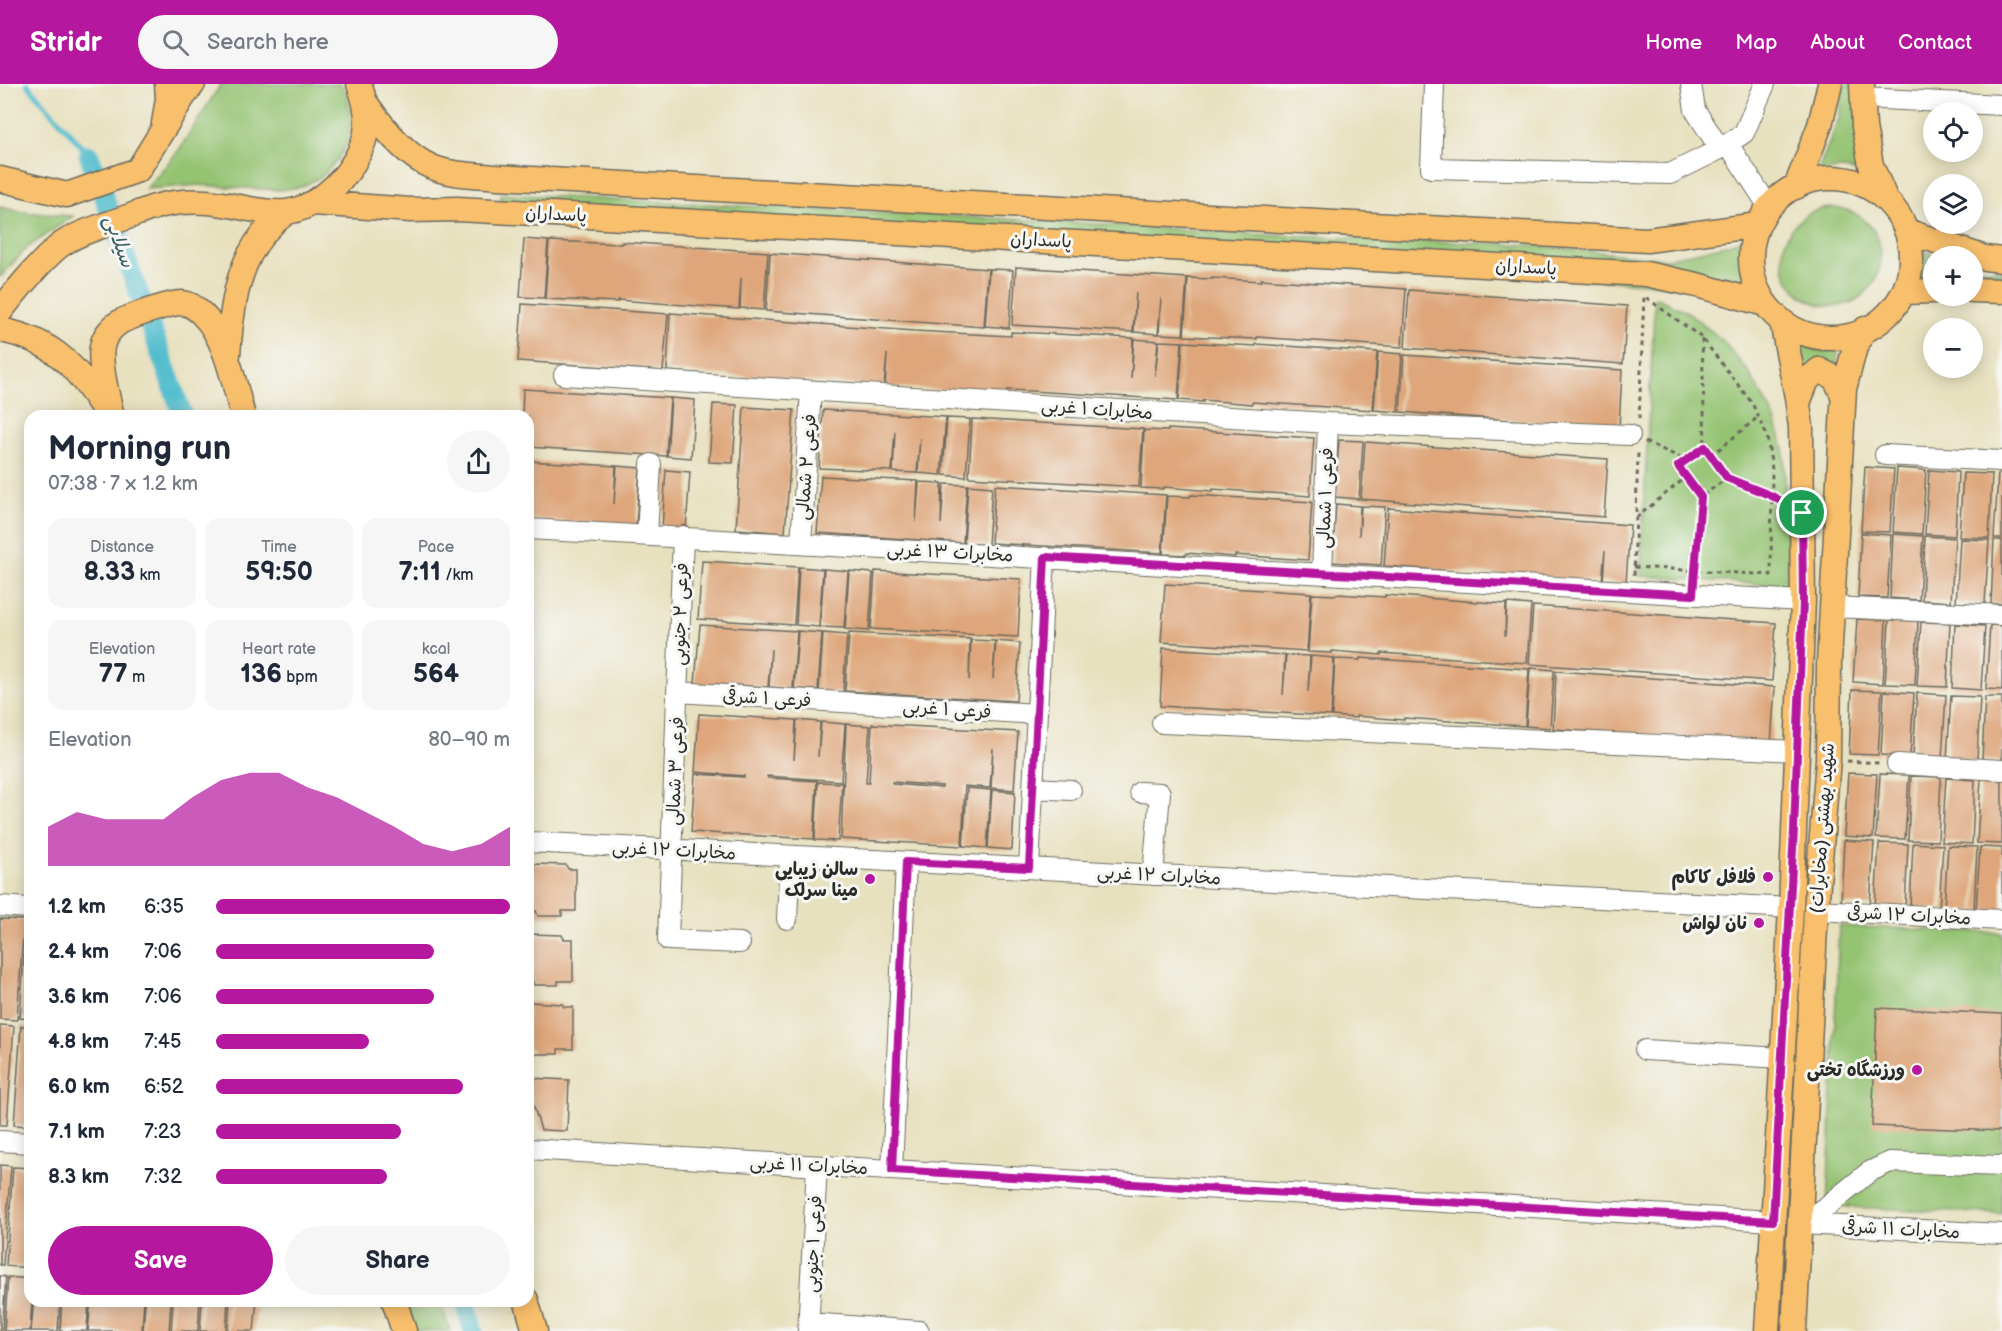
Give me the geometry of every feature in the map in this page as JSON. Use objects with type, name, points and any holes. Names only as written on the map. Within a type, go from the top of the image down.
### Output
[{"type":"main road","points":[[164,128],[168,99],[167,84]]},
{"type":"main road","points":[[0,179],[67,195],[138,170],[193,84]]},
{"type":"main road","points":[[1796,187],[1820,125],[1830,84]]},
{"type":"main road","points":[[1862,91],[1864,127],[1871,165],[1886,200]]},
{"type":"main road","points":[[227,360],[231,318],[239,279],[248,257],[273,222],[287,212],[313,203],[335,186],[350,169],[366,138],[368,117],[362,93]]},
{"type":"main road","name":"پاسداران","points":[[362,93],[381,124],[399,143],[432,167],[463,174],[497,177],[1647,240],[1763,216]]},
{"type":"main road","points":[[1819,179],[1852,181],[1869,188],[1886,200],[1896,211],[1907,231],[1911,264],[1904,292],[1889,314],[1873,326],[1842,338],[1820,338],[1805,334],[1782,322],[1765,304],[1755,285],[1751,267],[1755,233],[1763,216],[1782,195],[1819,179]]},
{"type":"main road","points":[[0,312],[58,247],[80,235],[153,208],[181,201],[287,212]]},
{"type":"main road","name":"پاسداران","points":[[313,203],[411,210],[458,208],[1646,274],[1697,285],[1765,304]]},
{"type":"main road","points":[[1907,231],[1985,258],[2002,260]]},
{"type":"main road","points":[[1983,290],[2002,291]]},
{"type":"main road","points":[[1904,292],[1923,291]]},
{"type":"main road","points":[[109,410],[103,373],[102,344],[108,333],[120,322],[172,304],[183,303],[191,305],[213,327],[227,360],[241,410]]},
{"type":"main road","name":"شهید بهشتی (مخابرات)","points":[[1767,1331],[1791,908],[1803,601],[1801,427],[1782,322]]},
{"type":"main road","name":"شهید بهشتی (مخابرات)","points":[[1794,1331],[1816,910],[1828,760],[1843,395],[1854,347],[1865,329]]},
{"type":"main road","points":[[0,330],[16,333],[48,346],[81,377],[106,410]]},
{"type":"main road","points":[[1798,403],[1807,380],[1819,370],[1835,378],[1843,395]]},
{"type":"main road","points":[[1782,1058],[1808,1060]]},
{"type":"main road","points":[[396,1307],[404,1331]]},
{"type":"main road","points":[[528,1307],[535,1331]]},
{"type":"street","points":[[1434,84],[1431,168],[1670,174],[1744,133],[1765,84]]},
{"type":"street","points":[[1691,84],[1695,110],[1724,146],[1763,216]]},
{"type":"street","points":[[1862,91],[2002,105]]},
{"type":"street","name":"مخابرات ۱ غربی","points":[[564,375],[1328,423],[1630,435]]},
{"type":"street","name":"فرعی ۲ شمالی","points":[[801,543],[812,391]]},
{"type":"street","name":"فرعی ۱ شمالی","points":[[1322,573],[1328,423]]},
{"type":"street","points":[[1886,454],[2002,460]]},
{"type":"street","points":[[647,535],[651,464]]},
{"type":"street","name":"مخابرات ۱۳ غربی","points":[[534,529],[1803,601]]},
{"type":"street","name":"فرعی ۲ جنوبی","points":[[677,692],[683,536]]},
{"type":"street","points":[[1029,868],[1045,557]]},
{"type":"street","points":[[1833,607],[2002,615]]},
{"type":"street","name":"فرعی ۱ شرقی","points":[[677,692],[857,703]]},
{"type":"street","name":"فرعی ۳ شمالی","points":[[677,692],[668,940],[740,943]]},
{"type":"street","name":"فرعی ۱ غربی","points":[[857,703],[1037,714]]},
{"type":"street","points":[[1162,723],[1797,751]]},
{"type":"street","points":[[1897,764],[2002,770]]},
{"type":"street","points":[[1033,789],[1071,790]]},
{"type":"street","points":[[1140,792],[1160,793],[1153,875]]},
{"type":"street","name":"مخابرات ۱۲ غربی","points":[[534,842],[1791,908]]},
{"type":"street","points":[[787,919],[790,856]]},
{"type":"street","points":[[892,1170],[906,862]]},
{"type":"street","points":[[0,906],[24,908]]},
{"type":"street","name":"مخابرات ۱۲ شرقی","points":[[1816,910],[2002,920]]},
{"type":"street","points":[[1645,1050],[1782,1058]]},
{"type":"street","points":[[0,1141],[24,1143]]},
{"type":"street","name":"مخابرات ۱۱ غربی","points":[[534,1149],[1773,1221]]},
{"type":"street","points":[[1800,1224],[1827,1206],[1869,1172],[1890,1162],[2002,1166]]},
{"type":"street","name":"فرعی ۱ جنوبی","points":[[808,1327],[817,1166]]},
{"type":"street","name":"مخابرات ۱۱ شرقی","points":[[1800,1224],[2002,1234]]},
{"type":"street","points":[[808,1327],[919,1331]]},
{"type":"path","points":[[1634,567],[1771,575],[1772,469],[1767,436],[1752,403],[1702,338],[1644,296]]},
{"type":"path","points":[[1702,338],[1705,447],[1727,478],[1772,496],[1802,513]]},
{"type":"path","points":[[1711,456],[1758,417]]},
{"type":"path","points":[[1630,435],[1687,460]]},
{"type":"path","points":[[1693,595],[1693,570],[1701,497],[1678,466],[1705,447]]},
{"type":"path","points":[[1636,518],[1686,477]]},
{"type":"path","points":[[1701,497],[1727,478]]},
{"type":"path","points":[[1828,760],[1897,764]]},
{"type":"green space","points":[[221,84],[341,84],[347,95],[351,118],[348,142],[337,161],[321,177],[301,187],[279,190],[198,185],[146,189],[179,150]]},
{"type":"green space","points":[[1844,84],[1854,84],[1865,173],[1843,169],[1818,171],[1839,119]]},
{"type":"green space","points":[[501,194],[1030,220],[1269,235],[1530,245],[1667,259],[1729,244],[1749,236],[1743,276],[1745,290],[501,208]]},
{"type":"green space","points":[[0,207],[22,212],[73,216],[27,248],[0,277]]},
{"type":"green space","points":[[1832,208],[1851,211],[1867,222],[1878,238],[1881,257],[1878,276],[1867,292],[1851,303],[1832,306],[1813,303],[1797,292],[1786,276],[1783,257],[1786,238],[1797,222],[1813,211]]},
{"type":"green space","points":[[1923,265],[1923,284],[1916,284]]},
{"type":"green space","points":[[1983,269],[2002,270],[2002,284],[1983,283]]},
{"type":"green space","points":[[1655,297],[1689,313],[1722,340],[1748,371],[1774,417],[1784,449],[1789,586],[1640,576]]},
{"type":"green space","points":[[1799,342],[1818,350],[1838,347],[1837,364],[1824,361],[1803,375]]},
{"type":"green space","name":"ورزشگاه تختی","points":[[1839,926],[2002,933],[2002,1214],[1827,1206]]},
{"type":"green space","points":[[408,1307],[442,1307],[450,1331],[416,1331]]},
{"type":"building","points":[[524,239],[548,241],[544,298],[520,297]]},
{"type":"building","points":[[549,241],[622,244],[622,242],[768,252],[764,310],[740,308],[741,278],[739,309],[618,300],[618,302],[545,299]]},
{"type":"building","points":[[770,253],[988,269],[984,327],[766,311]]},
{"type":"building","points":[[1016,267],[1187,278],[1183,335],[1159,334],[1161,298],[1158,334],[1134,332],[1136,292],[1133,332],[1012,325]]},
{"type":"building","points":[[989,269],[1013,270],[1009,328],[985,326]]},
{"type":"building","points":[[1188,278],[1261,281],[1261,279],[1406,289],[1402,347],[1257,337],[1257,339],[1184,336]]},
{"type":"building","points":[[1409,290],[1627,306],[1623,364],[1405,348]]},
{"type":"building","points":[[522,304],[668,314],[663,371],[518,361]]},
{"type":"building","points":[[670,313],[914,331],[1011,336],[1011,332],[1133,338],[1131,379],[1134,339],[1158,341],[1155,376],[1159,341],[1182,342],[1178,400],[1031,391],[1007,390],[1007,393],[885,387],[887,354],[884,387],[667,371]]},
{"type":"building","points":[[1183,342],[1377,352],[1373,410],[1179,400]]},
{"type":"building","points":[[1378,352],[1402,354],[1398,412],[1374,410]]},
{"type":"building","points":[[1404,355],[1622,370],[1619,428],[1400,412]]},
{"type":"building","points":[[523,389],[670,398],[666,456],[534,447],[534,410],[522,410]]},
{"type":"building","points":[[671,398],[695,400],[691,458],[667,456]]},
{"type":"building","points":[[713,404],[737,405],[733,463],[709,462]]},
{"type":"building","points":[[744,407],[794,410],[785,533],[736,529]]},
{"type":"building","points":[[823,410],[946,417],[941,475],[918,473],[920,438],[917,473],[893,472],[895,431],[892,471],[819,468]]},
{"type":"building","points":[[947,418],[970,419],[966,477],[943,475]]},
{"type":"building","points":[[972,419],[1143,429],[1139,487],[969,477]]},
{"type":"building","points":[[1168,429],[1314,438],[1310,496],[1213,489],[1213,491],[1164,487],[1164,489],[1141,488],[1144,430],[1168,431]]},
{"type":"building","points":[[1339,440],[1363,441],[1359,499],[1335,497]]},
{"type":"building","points":[[1365,442],[1608,459],[1604,517],[1361,499]]},
{"type":"building","points":[[534,461],[616,466],[614,504],[617,466],[640,468],[636,526],[534,519]]},
{"type":"building","points":[[1865,467],[1894,469],[1890,532],[1861,531]]},
{"type":"building","points":[[1897,468],[1926,470],[1922,534],[1893,532]]},
{"type":"building","points":[[666,470],[690,472],[686,529],[662,528]]},
{"type":"building","points":[[1929,470],[1958,472],[1955,536],[1925,534]]},
{"type":"building","points":[[1963,473],[1992,474],[1989,538],[1959,537]]},
{"type":"building","points":[[1998,474],[2002,474],[2002,538],[1994,538]]},
{"type":"building","points":[[821,476],[918,481],[916,522],[919,482],[942,483],[941,524],[944,484],[967,485],[963,543],[817,533]]},
{"type":"building","points":[[968,485],[992,487],[988,545],[964,543]]},
{"type":"building","points":[[995,485],[1166,495],[1162,553],[991,543]]},
{"type":"building","points":[[1191,495],[1312,502],[1308,560],[1187,553],[1186,555],[1163,554],[1167,496],[1190,497]]},
{"type":"building","points":[[1336,504],[1360,506],[1359,536],[1361,506],[1385,507],[1381,565],[1332,562]]},
{"type":"building","points":[[1388,508],[1630,525],[1626,583],[1603,581],[1605,551],[1602,582],[1384,566]]},
{"type":"building","points":[[1861,533],[1891,535],[1887,598],[1858,597]]},
{"type":"building","points":[[1893,534],[1923,536],[1919,600],[1890,598]]},
{"type":"building","points":[[1925,536],[1955,538],[1951,602],[1922,600]]},
{"type":"building","points":[[1960,539],[1989,540],[1985,604],[1956,603]]},
{"type":"building","points":[[1994,540],[2002,540],[2002,604],[1991,604]]},
{"type":"building","points":[[702,561],[798,567],[794,625],[698,619]]},
{"type":"building","points":[[799,567],[823,569],[819,627],[796,625]]},
{"type":"building","points":[[824,569],[848,571],[844,628],[820,627]]},
{"type":"building","points":[[849,571],[873,573],[869,631],[845,629]]},
{"type":"building","points":[[875,571],[1021,579],[1018,637],[871,629]]},
{"type":"building","points":[[1165,584],[1311,593],[1307,651],[1161,642]]},
{"type":"building","points":[[1312,594],[1385,597],[1385,595],[1506,604],[1505,636],[1507,603],[1531,605],[1527,663],[1381,653],[1381,655],[1332,651],[1332,653],[1308,652]]},
{"type":"building","points":[[1533,606],[1776,623],[1772,681],[1529,664]]},
{"type":"building","points":[[1857,619],[1886,620],[1883,684],[1853,682]]},
{"type":"building","points":[[1889,620],[1918,621],[1915,685],[1885,684]]},
{"type":"building","points":[[1921,622],[1950,623],[1947,687],[1917,686]]},
{"type":"building","points":[[1955,624],[1985,626],[1981,690],[1952,688]]},
{"type":"building","points":[[700,625],[797,631],[793,689],[769,687],[771,649],[768,687],[695,683]]},
{"type":"building","points":[[1990,625],[2002,626],[2002,690],[1986,689]]},
{"type":"building","points":[[798,631],[822,633],[818,690],[794,689]]},
{"type":"building","points":[[823,633],[847,635],[843,693],[819,691]]},
{"type":"building","points":[[849,633],[970,639],[969,680],[971,640],[995,641],[993,679],[996,641],[1020,643],[1016,701],[845,691]]},
{"type":"building","points":[[1163,648],[1285,655],[1283,695],[1286,655],[1310,656],[1308,692],[1311,656],[1334,658],[1331,716],[1160,706]]},
{"type":"building","points":[[1360,658],[1529,669],[1525,726],[1332,716],[1335,659],[1360,660]]},
{"type":"building","points":[[1530,668],[1554,670],[1550,728],[1526,726]]},
{"type":"building","points":[[1556,671],[1775,687],[1771,744],[1553,729]]},
{"type":"building","points":[[1852,690],[1882,691],[1878,755],[1849,754]]},
{"type":"building","points":[[1884,691],[1914,693],[1910,757],[1881,755]]},
{"type":"building","points":[[1917,693],[1946,695],[1942,759],[1913,757]]},
{"type":"building","points":[[1951,696],[1980,697],[1977,761],[1947,759]]},
{"type":"building","points":[[1985,697],[2002,697],[2002,761],[1982,760]]},
{"type":"building","points":[[699,714],[796,720],[794,760],[797,720],[820,722],[818,757],[821,722],[845,724],[841,781],[767,776],[768,778],[817,781],[814,839],[691,832],[695,774],[744,777],[695,772]]},
{"type":"building","points":[[846,724],[870,726],[866,783],[869,783],[872,724],[1018,732],[1014,790],[991,788],[993,748],[990,788],[965,786],[962,846],[841,839]],"holes":[[[892,782],[942,786],[942,788],[893,784]]]},
{"type":"building","points":[[1848,773],[1877,774],[1873,838],[1844,836]]},
{"type":"building","points":[[1880,774],[1909,775],[1905,839],[1876,838]]},
{"type":"building","points":[[1911,776],[1941,777],[1938,841],[1908,840]]},
{"type":"building","points":[[1946,778],[1975,780],[1972,844],[1942,842]]},
{"type":"building","points":[[1981,779],[2002,780],[2002,844],[1977,843]]},
{"type":"building","points":[[818,782],[842,783],[838,841],[815,840]]},
{"type":"building","points":[[967,788],[991,790],[987,848],[963,846]]},
{"type":"building","points":[[992,790],[1015,792],[1012,850],[988,848]]},
{"type":"building","points":[[1844,840],[1874,842],[1870,906],[1841,904]]},
{"type":"building","points":[[1879,843],[1908,844],[1905,908],[1875,906]]},
{"type":"building","points":[[1913,843],[1943,845],[1939,909],[1910,907]]},
{"type":"building","points":[[1948,846],[1977,847],[1974,911],[1944,910]]},
{"type":"building","points":[[1980,847],[2002,848],[2002,912],[1976,911]]},
{"type":"building","points":[[534,864],[566,865],[568,869],[576,869],[576,911],[562,911],[562,916],[538,916],[534,911]]},
{"type":"building","points":[[0,919],[24,920],[17,1020],[0,1019]]},
{"type":"building","points":[[534,934],[562,935],[564,939],[573,939],[573,981],[558,981],[558,985],[534,985]]},
{"type":"building","points":[[24,953],[24,1018],[20,1018]]},
{"type":"building","points":[[534,1002],[573,1007],[573,1049],[558,1049],[558,1054],[534,1054]]},
{"type":"building","points":[[1877,1008],[2002,1014],[2002,1131],[1872,1126]]},
{"type":"building","points":[[0,1025],[14,1026],[7,1125],[0,1125]]},
{"type":"building","points":[[21,1026],[24,1026],[24,1126],[14,1125]]},
{"type":"building","points":[[534,1078],[569,1080],[567,1131],[541,1130],[534,1107]]},
{"type":"building","points":[[0,1165],[11,1166],[3,1265],[0,1265]]},
{"type":"building","points":[[13,1167],[24,1168],[24,1268],[6,1266]]},
{"type":"building","points":[[0,1276],[6,1277],[2,1331],[0,1331]]},
{"type":"building","points":[[8,1277],[24,1278],[24,1307],[32,1307],[30,1331],[4,1331]]},
{"type":"building","points":[[33,1307],[60,1307],[58,1331],[31,1331]]},
{"type":"building","points":[[62,1307],[89,1307],[87,1331],[60,1331]]},
{"type":"building","points":[[90,1307],[144,1307],[142,1331],[88,1331]]},
{"type":"building","points":[[145,1307],[171,1307],[169,1331],[143,1331]]},
{"type":"building","points":[[173,1307],[200,1307],[198,1331],[171,1331]]},
{"type":"building","points":[[202,1307],[228,1307],[226,1331],[200,1331]]},
{"type":"building","points":[[230,1307],[256,1307],[254,1331],[228,1331]]},
{"type":"waterway","name":"سیلابی","points":[[27,84],[89,155]]},
{"type":"waterway","name":"سیلابی","points":[[89,155],[181,410]]},
{"type":"waterway","name":"سیلابی","points":[[467,1307],[473,1331]]},
{"type":"place","name":"فلافل کاکام","points":[[1768,877]]},
{"type":"place","name":"سالن زیبایی مینا سرلک","points":[[870,879]]},
{"type":"place","name":"نان لواش","points":[[1759,923]]},
{"type":"place","name":"ورزشگاه تختی","points":[[1917,1070]]},
{"type":"route","points":[[1705,447],[1727,478],[1772,496],[1802,513],[1803,601],[1791,908],[1773,1221],[892,1170],[906,862],[1029,868],[1045,557],[1693,595],[1693,570],[1701,497],[1678,466],[1705,447]]}]
